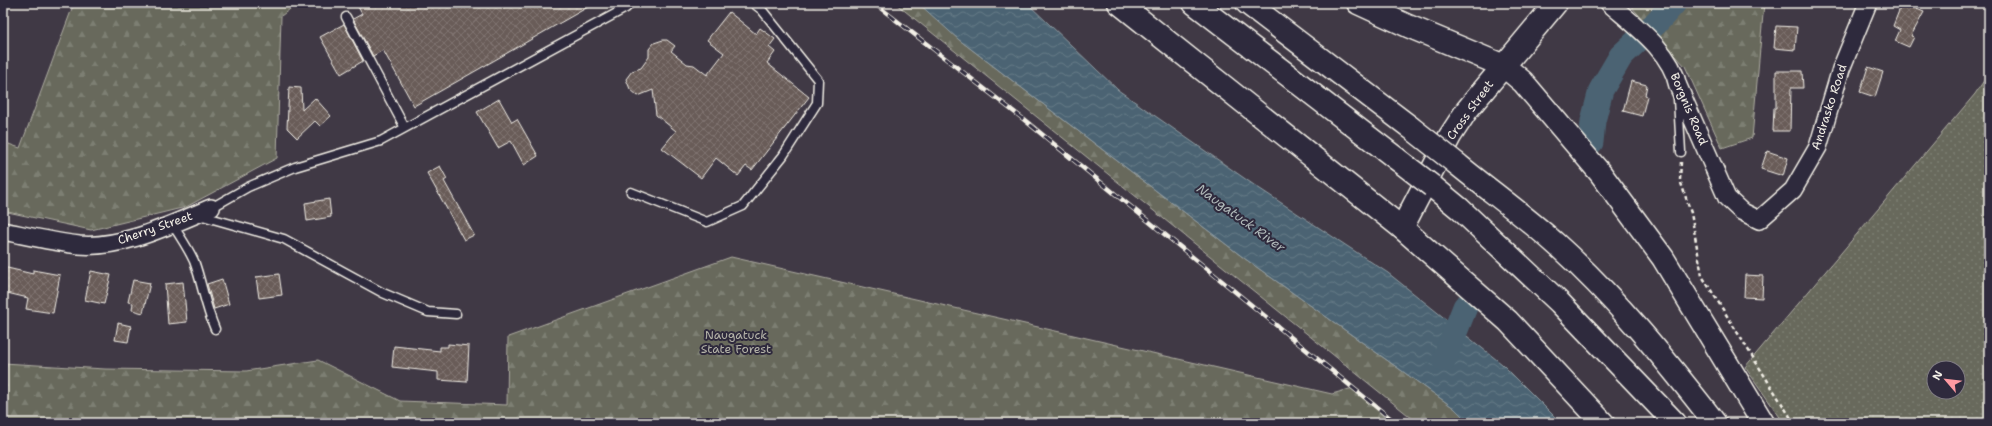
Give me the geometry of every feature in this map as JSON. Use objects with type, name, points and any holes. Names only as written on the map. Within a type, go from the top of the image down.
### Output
[{"type":"main road","points":[[1119,3],[1402,228],[1508,321],[1602,423]]},
{"type":"main road","points":[[1194,3],[1398,159],[1460,209],[1560,302],[1675,423]]},
{"type":"main road","points":[[1248,3],[1410,127],[1556,244],[1615,302],[1677,374],[1715,423]]},
{"type":"main road","points":[[1358,3],[1408,26],[1504,66],[1523,82],[1572,138],[1663,258],[1763,423]]},
{"type":"main road","name":"Cross Street","points":[[1402,228],[1450,136],[1467,110],[1556,3]]},
{"type":"street","name":"Borgnis Road","points":[[1609,3],[1654,44],[1666,60],[1676,75],[1678,86],[1727,198],[1741,211],[1759,220]]},
{"type":"street","name":"Andrasko Road","points":[[1759,220],[1793,190],[1818,147],[1841,69],[1868,3]]},
{"type":"street","name":"Cherry Street","points":[[3,231],[80,245],[107,244],[127,240],[204,211]]},
{"type":"lane","points":[[204,211],[248,187],[295,167],[381,141],[626,8],[630,3]]},
{"type":"lane","points":[[630,192],[707,222],[743,206],[788,149],[817,103],[818,80],[762,10],[753,3]]},
{"type":"lane","points":[[346,17],[405,128]]},
{"type":"lane","points":[[1678,86],[1681,152]]},
{"type":"lane","points":[[204,211],[284,239],[383,293],[428,312],[456,314]]},
{"type":"lane","points":[[172,224],[186,245],[194,263],[208,313],[216,329]]},
{"type":"path","points":[[1681,152],[1680,180],[1690,213],[1702,276],[1794,423]]},
{"type":"green space","points":[[74,3],[298,3],[281,16],[277,158],[186,207],[91,230],[3,211],[3,142],[20,148]]},
{"type":"green space","points":[[895,3],[920,3],[958,39],[1244,258],[1454,408],[1469,423],[1418,423]]},
{"type":"green space","points":[[1628,3],[1764,3],[1752,138],[1722,148],[1685,66]]},
{"type":"green space","points":[[1989,73],[1989,423],[1784,423],[1745,367],[1975,94]]},
{"type":"green space","name":"Naugatuck State Forest","points":[[731,257],[1332,394],[1353,388],[1391,423],[3,423],[3,363],[105,369],[246,371],[318,360],[400,401],[507,405],[508,337]]},
{"type":"water","name":"Naugatuck River","points":[[918,3],[1027,3],[1118,90],[1254,185],[1388,273],[1502,364],[1561,423],[1469,423],[1454,408],[1244,258],[958,39]]},
{"type":"building","points":[[356,3],[595,3],[414,106],[383,50],[373,56],[353,19],[362,14]]},
{"type":"building","points":[[1902,3],[1924,12],[1911,36],[1914,37],[1909,47],[1895,41],[1900,30],[1893,26]]},
{"type":"building","points":[[729,12],[756,34],[760,28],[775,39],[769,47],[775,52],[767,63],[809,97],[752,170],[746,166],[738,176],[716,158],[701,178],[662,148],[676,131],[656,115],[653,90],[638,96],[630,89],[626,79],[632,71],[641,68],[649,57],[649,49],[654,43],[663,40],[667,40],[675,46],[671,51],[687,64],[694,65],[707,75],[724,53],[707,40]]},
{"type":"building","points":[[344,24],[363,61],[341,74],[320,37]]},
{"type":"building","points":[[1776,26],[1797,27],[1795,50],[1774,48]]},
{"type":"building","points":[[1868,67],[1883,72],[1875,97],[1860,92]]},
{"type":"building","points":[[1776,71],[1802,71],[1803,88],[1791,88],[1790,131],[1773,131],[1774,108],[1776,108]]},
{"type":"building","points":[[1631,81],[1647,85],[1645,95],[1647,96],[1642,116],[1623,111]]},
{"type":"building","points":[[289,87],[301,88],[302,110],[315,98],[331,116],[320,126],[315,121],[297,138],[287,128]]},
{"type":"building","points":[[499,99],[512,122],[517,119],[538,156],[524,165],[511,141],[498,148],[477,112]]},
{"type":"building","points":[[1767,151],[1788,158],[1783,176],[1761,169]]},
{"type":"building","points":[[440,166],[447,179],[444,181],[474,235],[464,240],[427,173]]},
{"type":"building","points":[[329,199],[331,217],[307,221],[305,203]]},
{"type":"building","points":[[3,267],[33,274],[33,270],[60,275],[53,313],[26,309],[28,298],[3,292]]},
{"type":"building","points":[[91,271],[111,275],[104,304],[85,300]]},
{"type":"building","points":[[279,274],[282,295],[259,298],[256,277]]},
{"type":"building","points":[[1745,275],[1763,276],[1762,298],[1744,297]]},
{"type":"building","points":[[222,279],[229,304],[214,309],[207,284]]},
{"type":"building","points":[[133,280],[150,283],[143,313],[132,310],[133,303],[128,302]]},
{"type":"building","points":[[183,282],[187,322],[168,324],[165,284]]},
{"type":"building","points":[[118,323],[131,326],[128,342],[115,340]]},
{"type":"building","points":[[448,344],[469,346],[467,382],[438,380],[438,372],[392,367],[394,346],[440,351],[440,347],[448,347]]},
{"type":"waterway","points":[[1591,142],[1593,121],[1601,90],[1621,56],[1655,24],[1674,3]]},
{"type":"waterway","points":[[1444,360],[1465,307]]},
{"type":"railway","points":[[874,3],[1022,118],[1396,423]]}]
